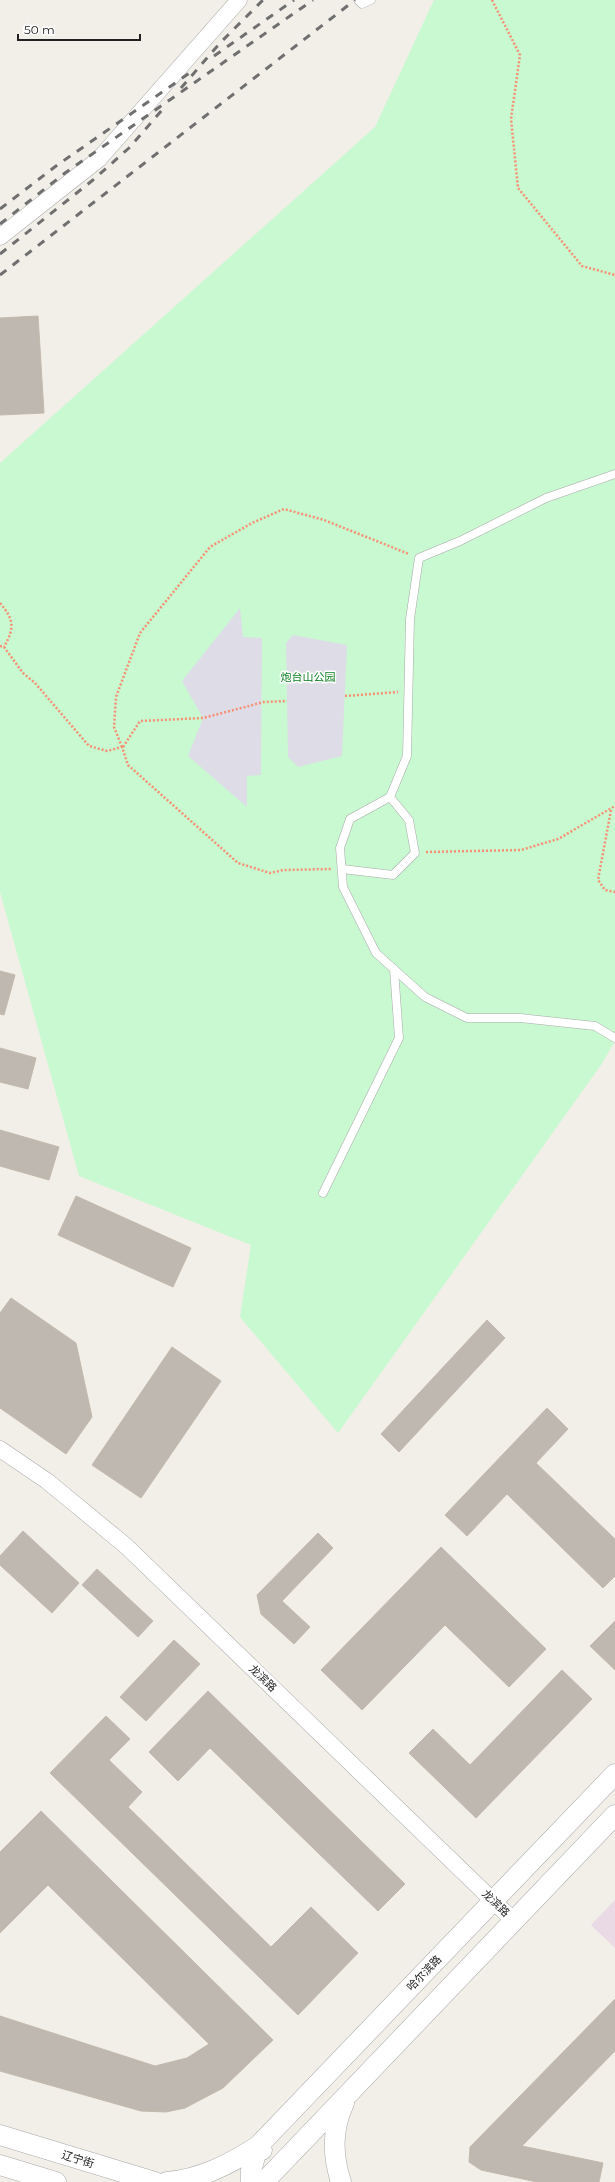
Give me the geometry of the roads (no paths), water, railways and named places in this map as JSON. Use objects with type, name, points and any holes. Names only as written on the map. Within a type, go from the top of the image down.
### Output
[{"type":"street","points":[[0,237],[99,159],[238,0]]},
{"type":"street","name":"龙滨路","points":[[0,1449],[47,1481],[126,1546],[514,1921]]},
{"type":"street","name":"哈尔滨路","points":[[251,2182],[251,2171],[258,2146],[615,1774]]},
{"type":"street","points":[[264,2182],[615,1815]]},
{"type":"street","points":[[341,2182],[338,2172],[335,2140],[336,2120],[348,2095]]},
{"type":"street","name":"辽宁街","points":[[0,2135],[155,2182]]},
{"type":"street","points":[[168,2182],[180,2181],[212,2171],[239,2158],[258,2146],[279,2167]]},
{"type":"street","points":[[0,2165],[56,2182]]},
{"type":"lane","points":[[358,0],[362,4],[371,0]]},
{"type":"lane","points":[[615,474],[546,498],[460,541],[419,558],[410,619],[407,756],[390,797],[350,819],[340,848],[343,886],[376,953],[425,997],[467,1018],[520,1018],[595,1026],[615,1038]]},
{"type":"lane","points":[[342,869],[393,875],[415,852],[409,820],[390,797]]},
{"type":"lane","points":[[322,1193],[399,1038],[394,969]]},
{"type":"railway","points":[[181,88],[220,43],[263,0]]},
{"type":"railway","points":[[214,56],[294,0]]},
{"type":"railway","points":[[0,224],[65,173],[313,0]]},
{"type":"railway","points":[[0,275],[355,0]]},
{"type":"railway","points":[[0,209],[56,166],[191,72]]},
{"type":"railway","points":[[0,254],[93,180],[129,148],[163,109]]},
{"type":"park label","name":"炮台山公园","points":[[308,677]]}]
